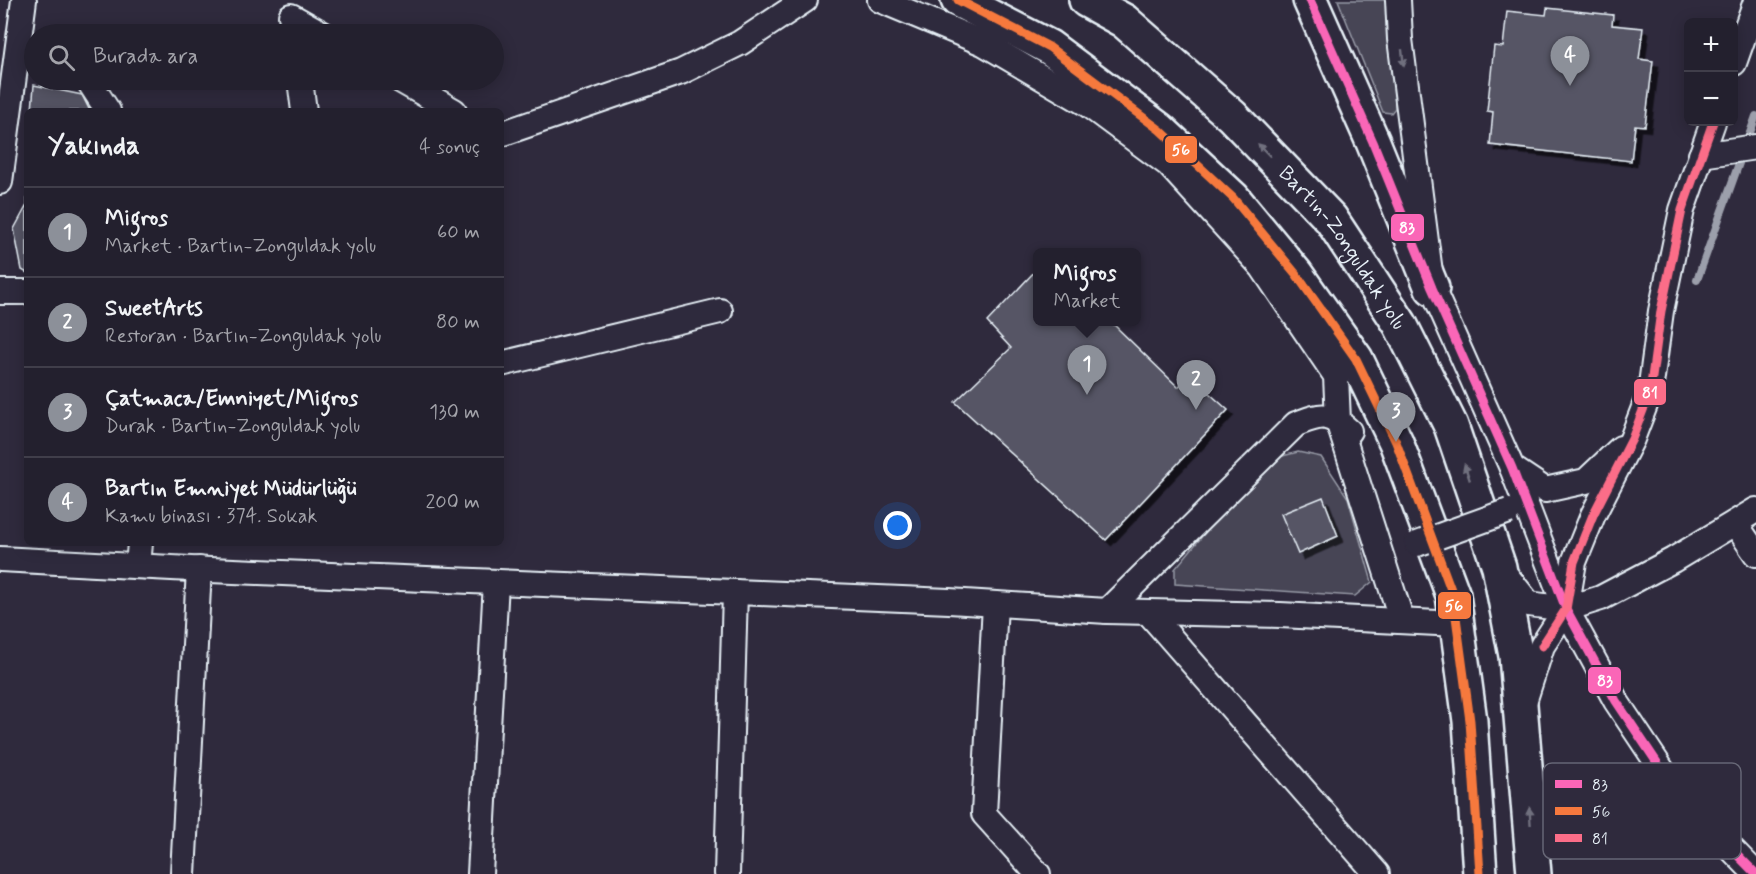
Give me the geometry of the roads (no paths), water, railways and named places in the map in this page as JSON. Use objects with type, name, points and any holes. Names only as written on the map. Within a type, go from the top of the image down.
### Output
[{"type":"main road","points":[[957,0],[1048,47],[1160,130],[1233,198],[1296,274],[1356,359],[1396,442],[1453,595],[1470,721],[1480,874]]},
{"type":"main road","name":"Bartın-Zonguldak yolu","points":[[1086,0],[1124,21],[1232,116],[1331,219],[1400,324],[1451,426],[1529,651]]},
{"type":"main road","points":[[1310,0],[1373,142],[1432,288]]},
{"type":"main road","points":[[1529,651],[1522,710],[1534,874]]},
{"type":"street","points":[[1,169],[24,0]]},
{"type":"street","points":[[504,133],[681,72],[740,43],[805,0]]},
{"type":"street","points":[[880,0],[983,43],[1087,104],[1168,164],[1262,267],[1336,376],[1338,421],[1409,622]]},
{"type":"street","points":[[1398,0],[1400,39],[1432,288],[1512,468],[1566,609],[1616,701],[1657,763]]},
{"type":"street","points":[[1738,51],[1756,1]]},
{"type":"street","points":[[292,24],[291,16],[305,24]]},
{"type":"street","points":[[94,90],[106,108]]},
{"type":"street","points":[[301,90],[304,108]]},
{"type":"street","points":[[417,90],[449,108]]},
{"type":"street","points":[[1529,651],[1566,609],[1574,561],[1593,515],[1632,439],[1650,392],[1661,311],[1682,210],[1712,126]]},
{"type":"street","points":[[1701,155],[1747,149]]},
{"type":"street","points":[[0,292],[24,292]]},
{"type":"street","points":[[504,363],[720,311]]},
{"type":"street","points":[[1107,611],[1296,424],[1319,415],[1338,421]]},
{"type":"street","points":[[1512,468],[1545,490],[1586,481],[1632,439]]},
{"type":"street","points":[[1499,567],[1529,604],[1566,609],[1601,598],[1673,560],[1756,510]]},
{"type":"street","points":[[1417,544],[1509,511]]},
{"type":"street","points":[[1735,523],[1756,554]]},
{"type":"street","points":[[0,559],[139,554],[199,569],[995,604],[1107,611],[1280,615],[1457,624]]},
{"type":"street","points":[[183,874],[199,569]]},
{"type":"street","points":[[480,874],[496,582]]},
{"type":"street","points":[[727,874],[735,592]]},
{"type":"street","points":[[995,604],[984,814],[1038,874]]},
{"type":"street","points":[[1148,612],[1377,874]]},
{"type":"street","points":[[1741,859],[1756,874]]},
{"type":"waterway","points":[[1697,280],[1756,116]]},
{"type":"place","name":"Bartın Emniyet Müdürlüğü","points":[[1570,86]]},
{"type":"place","name":"Migros","points":[[1087,395]]},
{"type":"place","name":"SweetArts","points":[[1196,410]]},
{"type":"place","name":"Çatmaca/Emniyet/Migros","points":[[1396,442]]}]
